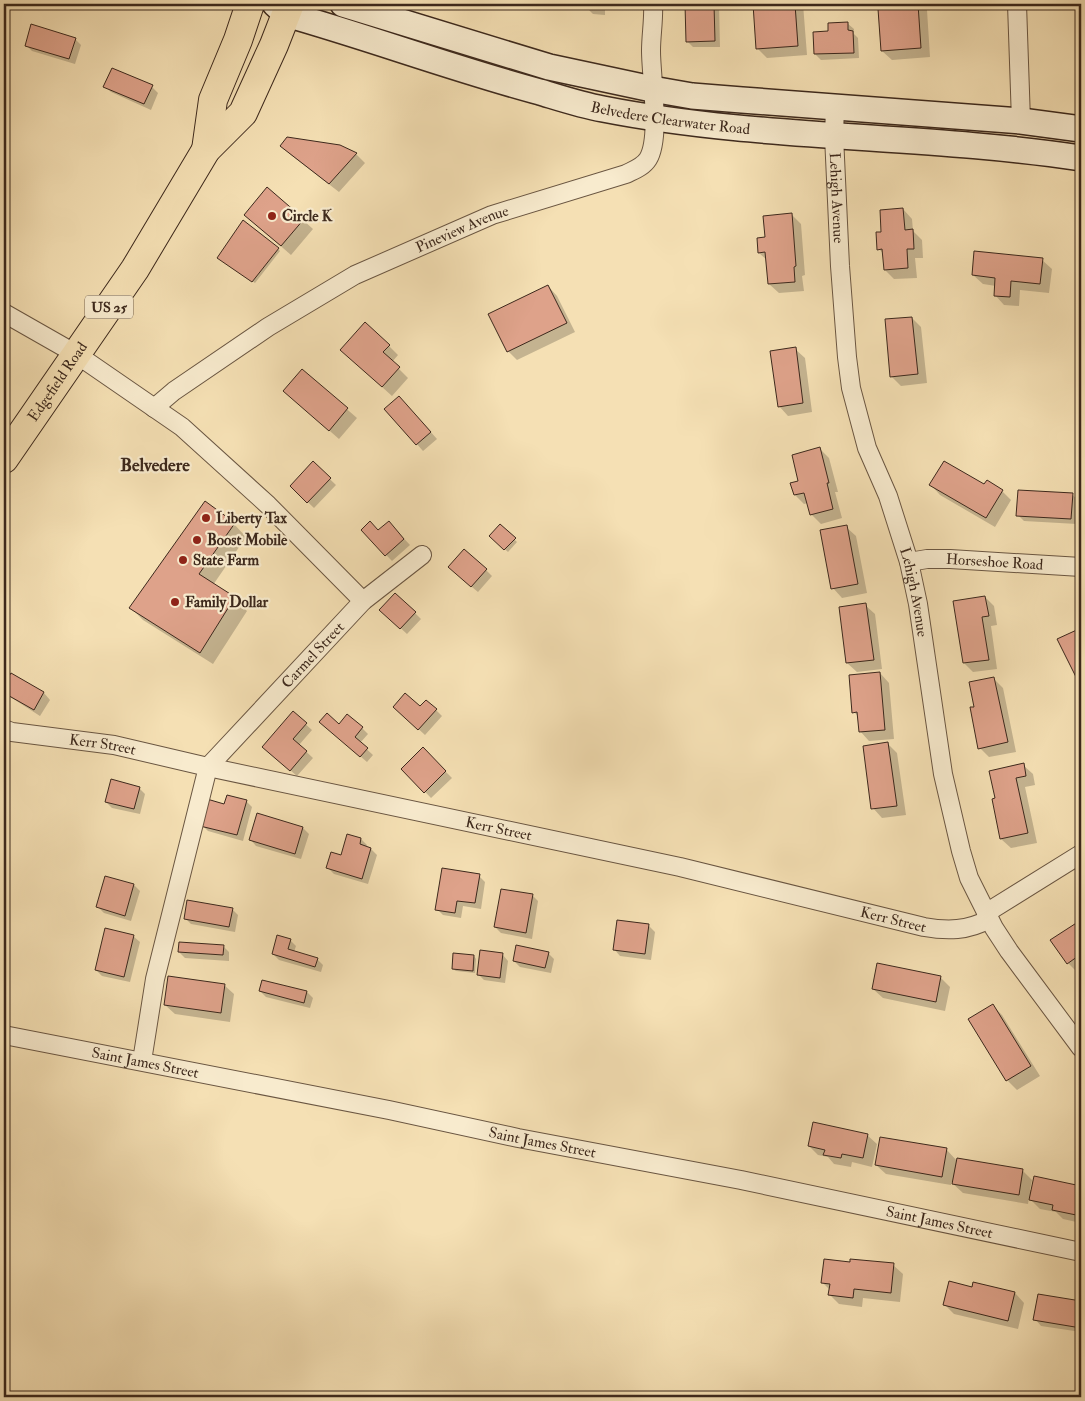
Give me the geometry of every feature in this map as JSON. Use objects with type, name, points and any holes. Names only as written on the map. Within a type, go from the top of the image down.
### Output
[{"type":"main road","name":"Edgefield Road","points":[[206,150],[213,100],[238,40],[250,4]]},
{"type":"main road","name":"Belvedere Clearwater Road","points":[[343,4],[549,67],[692,96],[1021,121],[1081,129]]},
{"type":"main road","name":"Edgefield Road","points":[[4,459],[135,269],[206,150],[243,113],[283,7]]},
{"type":"main road","name":"Belvedere Clearwater Road","points":[[283,7],[509,84],[601,108],[655,118],[736,128],[953,143],[1040,151],[1081,158]]},
{"type":"street","name":"Pineview Avenue","points":[[154,408],[174,391],[268,327],[355,275],[492,215],[626,174],[640,167],[649,158],[653,142],[655,118],[651,49],[653,4]]},
{"type":"street","points":[[1017,4],[1021,121]]},
{"type":"street","name":"Lehigh Avenue","points":[[835,107],[834,136],[842,294],[851,388],[867,448],[888,496],[909,562],[920,613],[943,774],[961,851],[969,878],[987,916],[1009,951],[1081,1048]]},
{"type":"street","points":[[4,313],[76,354],[182,427],[261,499],[363,601]]},
{"type":"street","name":"Carmel Street","points":[[142,1061],[155,979],[208,767],[363,601],[422,555]]},
{"type":"street","name":"Horseshoe Road","points":[[909,562],[927,559],[950,559],[1081,567]]},
{"type":"street","name":"Kerr Street","points":[[4,729],[114,745],[208,767],[680,867],[924,927],[940,930],[957,930],[977,926],[987,916]]},
{"type":"street","points":[[987,916],[1081,854]]},
{"type":"street","name":"Saint James Street","points":[[4,1035],[389,1110],[518,1138],[741,1180],[1081,1252]]},
{"type":"building","points":[[586,4],[599,4],[599,9],[586,9]]},
{"type":"building","points":[[685,4],[714,4],[715,41],[686,42]]},
{"type":"building","points":[[753,4],[795,4],[798,46],[756,49]]},
{"type":"building","points":[[889,4],[918,4],[921,48],[881,51],[878,9],[889,8]]},
{"type":"building","points":[[848,22],[848,30],[853,31],[854,53],[814,54],[813,32],[828,31],[828,23]]},
{"type":"building","points":[[31,24],[76,38],[69,59],[25,46]]},
{"type":"building","points":[[112,68],[153,85],[144,104],[103,87]]},
{"type":"building","points":[[287,137],[340,145],[357,153],[329,184],[280,146]]},
{"type":"building","points":[[267,187],[304,219],[281,246],[244,215]]},
{"type":"building","points":[[903,208],[905,230],[913,229],[914,249],[907,249],[908,268],[884,270],[882,249],[877,250],[876,232],[881,232],[880,210]]},
{"type":"building","points":[[792,213],[796,266],[794,267],[795,282],[768,284],[765,252],[758,253],[757,238],[765,237],[763,216]]},
{"type":"building","points":[[243,220],[279,248],[252,282],[217,258]]},
{"type":"building","points":[[974,251],[1043,258],[1040,284],[1011,281],[1010,297],[994,296],[995,278],[972,275]]},
{"type":"building","points":[[548,285],[567,323],[507,352],[488,314]]},
{"type":"building","points":[[912,317],[918,374],[890,377],[885,319]]},
{"type":"building","points":[[365,322],[390,345],[383,352],[400,367],[382,387],[340,350]]},
{"type":"building","points":[[796,347],[803,403],[778,407],[770,351]]},
{"type":"building","points":[[302,369],[348,408],[329,431],[283,391]]},
{"type":"building","points":[[399,396],[431,432],[416,445],[384,409]]},
{"type":"building","points":[[820,447],[833,509],[810,515],[804,493],[794,495],[790,483],[798,481],[792,455]]},
{"type":"building","points":[[313,461],[331,478],[307,503],[290,486]]},
{"type":"building","points":[[944,461],[984,484],[987,480],[1003,490],[986,518],[929,485]]},
{"type":"building","points":[[1018,490],[1073,493],[1071,519],[1016,516]]},
{"type":"building","points":[[205,501],[235,523],[199,574],[235,597],[200,653],[129,608]]},
{"type":"building","points":[[370,521],[378,530],[389,521],[404,539],[385,556],[361,530]]},
{"type":"building","points":[[500,524],[516,538],[504,550],[489,536]]},
{"type":"building","points":[[847,525],[858,584],[831,589],[820,530]]},
{"type":"building","points":[[464,549],[487,569],[471,587],[448,567]]},
{"type":"building","points":[[395,593],[416,612],[400,629],[379,610]]},
{"type":"building","points":[[985,596],[989,616],[982,617],[989,660],[963,663],[953,601]]},
{"type":"building","points":[[866,603],[874,660],[846,663],[839,607]]},
{"type":"building","points":[[1081,628],[1081,687],[1057,639]]},
{"type":"building","points":[[880,672],[885,730],[859,732],[857,712],[852,713],[849,675]]},
{"type":"building","points":[[11,673],[44,692],[34,710],[4,693],[4,684]]},
{"type":"building","points":[[994,677],[1008,742],[978,749],[970,707],[974,707],[969,682]]},
{"type":"building","points":[[405,693],[420,706],[426,700],[437,709],[418,730],[393,707]]},
{"type":"building","points":[[293,711],[307,723],[293,739],[307,751],[290,771],[262,747]]},
{"type":"building","points":[[327,713],[339,724],[347,714],[363,727],[355,737],[368,748],[360,757],[319,722]]},
{"type":"building","points":[[888,742],[897,806],[871,809],[863,746]]},
{"type":"building","points":[[423,747],[446,771],[424,793],[401,769]]},
{"type":"building","points":[[1024,763],[1026,776],[1016,778],[1028,833],[1000,839],[992,799],[995,798],[989,771]]},
{"type":"building","points":[[111,779],[140,787],[134,809],[105,802]]},
{"type":"building","points":[[227,795],[247,800],[237,835],[200,826],[207,799],[224,804]]},
{"type":"building","points":[[257,813],[303,827],[295,854],[249,840]]},
{"type":"building","points":[[347,834],[361,838],[360,844],[371,848],[362,879],[326,868],[331,852],[341,855]]},
{"type":"building","points":[[442,868],[480,874],[475,903],[457,901],[455,913],[435,910]]},
{"type":"building","points":[[105,876],[134,884],[125,916],[96,907]]},
{"type":"building","points":[[501,889],[533,894],[526,933],[494,927]]},
{"type":"building","points":[[187,900],[233,908],[229,927],[184,919]]},
{"type":"building","points":[[617,920],[649,924],[645,954],[613,950]]},
{"type":"building","points":[[1081,920],[1081,954],[1067,964],[1050,940]]},
{"type":"building","points":[[105,928],[134,935],[124,977],[95,970]]},
{"type":"building","points":[[277,935],[291,939],[288,949],[318,958],[315,967],[272,954]]},
{"type":"building","points":[[179,942],[224,945],[223,955],[178,952]]},
{"type":"building","points":[[516,945],[549,952],[545,968],[513,961]]},
{"type":"building","points":[[480,950],[503,953],[500,978],[477,975]]},
{"type":"building","points":[[453,953],[474,955],[473,971],[452,969]]},
{"type":"building","points":[[877,963],[941,976],[936,1002],[872,989]]},
{"type":"building","points":[[168,976],[225,984],[221,1013],[164,1005]]},
{"type":"building","points":[[262,980],[307,991],[304,1003],[259,991]]},
{"type":"building","points":[[993,1004],[1031,1066],[1006,1081],[968,1019]]},
{"type":"building","points":[[813,1122],[868,1134],[863,1158],[842,1154],[841,1158],[823,1155],[825,1150],[808,1146]]},
{"type":"building","points":[[880,1137],[947,1148],[942,1177],[875,1165]]},
{"type":"building","points":[[957,1158],[1023,1169],[1019,1195],[952,1184]]},
{"type":"building","points":[[1034,1176],[1081,1186],[1081,1216],[1052,1210],[1053,1205],[1029,1200]]},
{"type":"building","points":[[824,1259],[850,1262],[850,1259],[894,1263],[891,1293],[854,1289],[853,1298],[828,1295],[830,1284],[821,1283]]},
{"type":"building","points":[[949,1281],[972,1287],[973,1282],[1015,1292],[1008,1321],[943,1305]]},
{"type":"building","points":[[1038,1294],[1081,1301],[1081,1328],[1033,1320]]},
{"type":"place","name":"Circle K","points":[[272,216]]},
{"type":"place","name":"Liberty Tax","points":[[206,518]]},
{"type":"place","name":"Boost Mobile","points":[[197,540]]},
{"type":"place","name":"State Farm","points":[[183,560]]},
{"type":"place","name":"Family Dollar","points":[[175,602]]},
{"type":"district","name":"Belvedere","points":[[155,465]]}]
